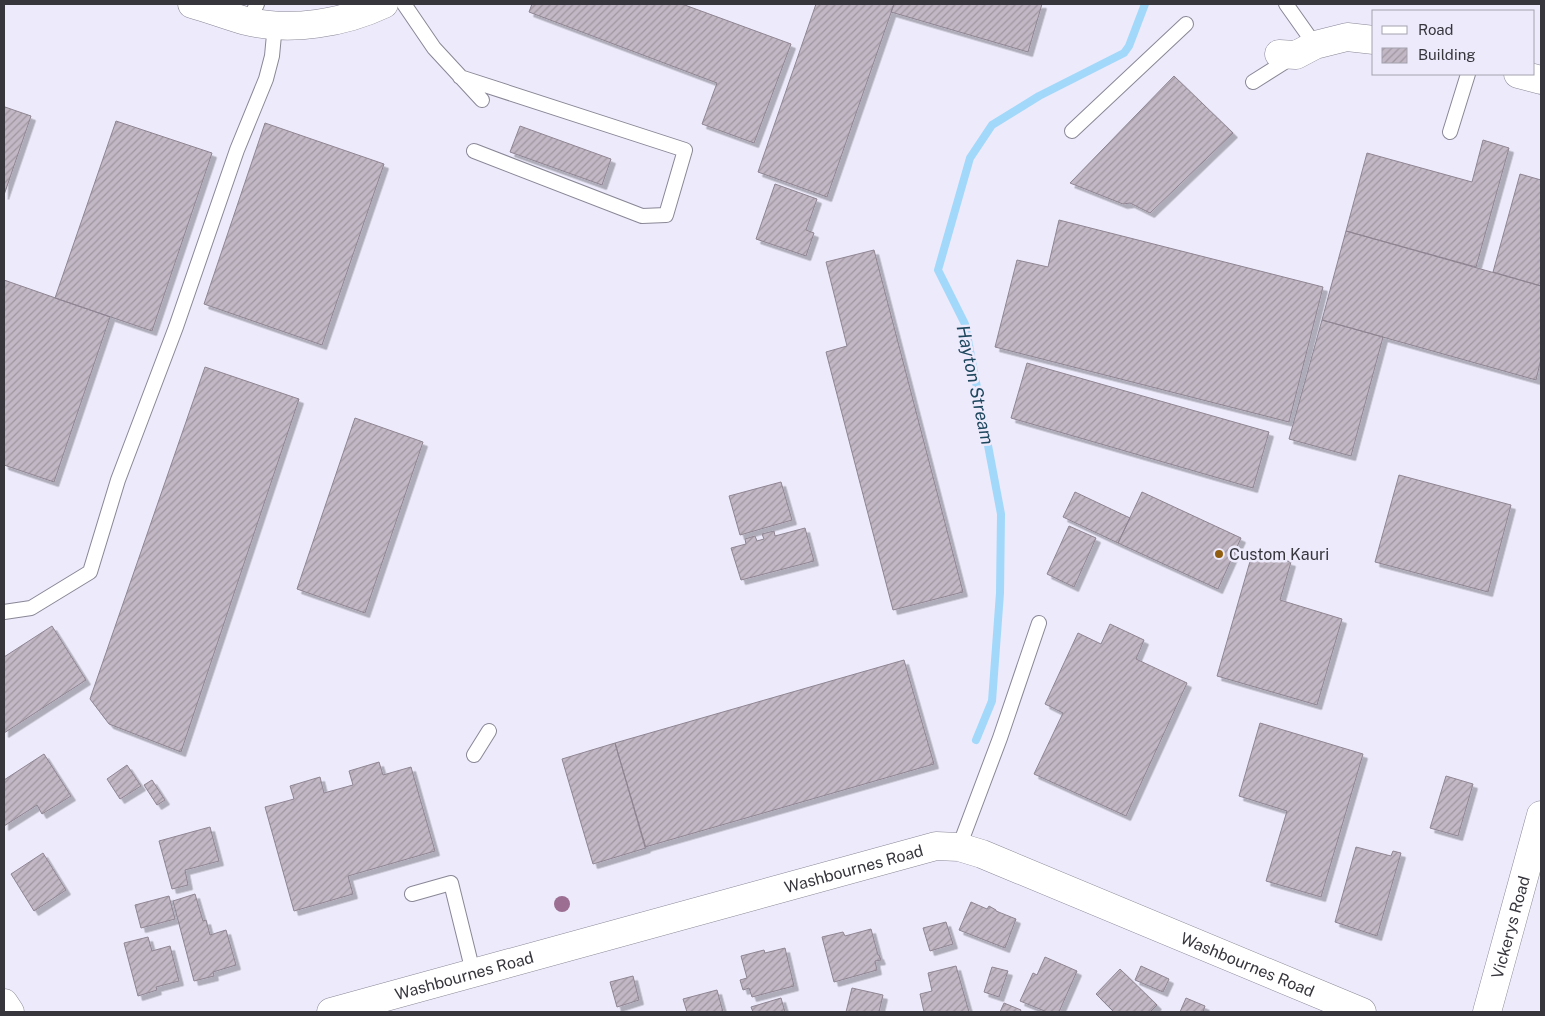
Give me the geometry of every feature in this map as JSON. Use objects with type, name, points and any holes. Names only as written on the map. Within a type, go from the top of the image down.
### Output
[{"type":"street","points":[[192,4],[252,13],[275,24],[294,26],[324,23],[350,17],[384,4]]},
{"type":"street","points":[[1297,51],[1347,37],[1372,40]]},
{"type":"street","points":[[1522,75],[1541,80]]},
{"type":"street","name":"Vickerys Road","points":[[1487,1012],[1541,815]]},
{"type":"street","name":"Washbournes Road","points":[[331,1012],[936,846],[959,847],[982,854],[1362,1012]]},
{"type":"street","points":[[4,1003],[10,1012]]},
{"type":"lane","points":[[404,4],[434,48],[482,100]]},
{"type":"lane","points":[[1253,82],[1297,51],[1286,4]]},
{"type":"lane","points":[[4,612],[31,608],[90,572],[118,480],[176,328],[238,150],[266,79],[272,56],[275,24]]},
{"type":"lane","points":[[1072,131],[1186,24]]},
{"type":"lane","points":[[1450,132],[1468,75]]},
{"type":"lane","points":[[460,77],[685,150],[666,215],[642,216],[474,151]]},
{"type":"lane","points":[[959,847],[1000,738],[1039,623]]},
{"type":"lane","points":[[474,756],[489,731]]},
{"type":"lane","points":[[412,894],[451,883],[472,972]]},
{"type":"building","points":[[532,4],[682,4],[791,44],[754,143],[702,124],[717,83],[529,12]]},
{"type":"building","points":[[816,4],[894,4],[827,197],[758,172]]},
{"type":"building","points":[[894,4],[1042,4],[1028,52],[891,12]]},
{"type":"building","points":[[1174,76],[1233,133],[1150,213],[1130,203],[1123,204],[1070,183]]},
{"type":"building","points":[[5,107],[31,116],[4,195],[4,110]]},
{"type":"building","points":[[116,121],[212,153],[152,331],[55,298]]},
{"type":"building","points":[[265,123],[384,164],[322,345],[204,304]]},
{"type":"building","points":[[520,126],[611,159],[602,185],[510,152]]},
{"type":"building","points":[[1483,140],[1509,148],[1476,267],[1346,231],[1367,153],[1472,182]]},
{"type":"building","points":[[1520,174],[1541,180],[1541,286],[1493,272]]},
{"type":"building","points":[[775,184],[817,199],[806,230],[814,233],[806,256],[756,239]]},
{"type":"building","points":[[1059,220],[1323,287],[1289,422],[995,347],[1017,260],[1048,267]]},
{"type":"building","points":[[1346,231],[1541,286],[1541,359],[1536,380],[1322,320]]},
{"type":"building","points":[[874,250],[963,592],[893,610],[826,352],[847,346],[826,262]]},
{"type":"building","points":[[4,280],[110,317],[54,482],[4,465]]},
{"type":"building","points":[[1322,320],[1383,337],[1351,456],[1289,439]]},
{"type":"building","points":[[1027,363],[1269,432],[1253,488],[1011,418]]},
{"type":"building","points":[[205,367],[299,399],[181,752],[109,724],[90,699]]},
{"type":"building","points":[[355,418],[423,442],[365,613],[297,589]]},
{"type":"building","points":[[1399,475],[1511,505],[1488,592],[1375,562]]},
{"type":"building","points":[[781,482],[792,520],[740,535],[729,496]]},
{"type":"building","points":[[1075,492],[1130,518],[1118,543],[1063,517]]},
{"type":"building","points":[[1142,492],[1241,538],[1218,589],[1118,543]]},
{"type":"building","points":[[1069,526],[1096,538],[1074,587],[1047,574]]},
{"type":"building","points":[[805,528],[814,561],[741,580],[731,548],[746,544],[745,539],[755,536],[757,541],[764,539],[762,534],[774,531],[775,536]]},
{"type":"building","points":[[1253,551],[1291,562],[1280,600],[1342,619],[1317,705],[1217,676]]},
{"type":"building","points":[[1110,624],[1144,640],[1136,659],[1187,683],[1126,816],[1034,774],[1063,713],[1045,704],[1078,633],[1101,644]]},
{"type":"building","points":[[52,626],[86,680],[4,733],[4,657]]},
{"type":"building","points":[[904,660],[934,764],[645,847],[615,743]]},
{"type":"building","points":[[1260,723],[1363,754],[1321,897],[1266,881],[1287,811],[1239,796]]},
{"type":"building","points":[[615,743],[646,848],[593,864],[562,759]]},
{"type":"building","points":[[44,754],[71,796],[42,814],[37,805],[4,826],[4,780]]},
{"type":"building","points":[[379,762],[383,775],[411,767],[435,851],[348,876],[353,894],[294,911],[265,807],[294,799],[290,786],[320,777],[324,793],[353,785],[349,771]]},
{"type":"building","points":[[127,765],[141,786],[120,799],[107,779]]},
{"type":"building","points":[[1446,776],[1473,784],[1458,836],[1430,828]]},
{"type":"building","points":[[152,780],[165,800],[157,805],[144,785]]},
{"type":"building","points":[[210,827],[219,861],[185,870],[188,885],[172,889],[159,841]]},
{"type":"building","points":[[1356,847],[1391,856],[1393,851],[1401,853],[1377,936],[1335,922]]},
{"type":"building","points":[[43,853],[66,890],[34,911],[11,874]]},
{"type":"building","points":[[195,894],[203,921],[206,920],[210,935],[226,930],[236,965],[213,972],[214,976],[194,981],[173,901]]},
{"type":"building","points":[[169,896],[175,919],[141,928],[135,905]]},
{"type":"building","points":[[971,902],[987,909],[989,906],[1016,919],[1005,948],[959,930]]},
{"type":"building","points":[[946,922],[953,944],[930,951],[923,928]]},
{"type":"building","points":[[871,929],[881,960],[875,961],[877,970],[834,982],[822,937],[843,932],[845,936]]},
{"type":"building","points":[[148,937],[152,951],[170,946],[179,981],[156,987],[157,990],[138,996],[124,943]]},
{"type":"building","points":[[785,948],[794,986],[752,997],[749,988],[743,990],[740,980],[747,978],[741,956],[764,950],[765,953]]},
{"type":"building","points":[[1045,957],[1077,971],[1059,1012],[1047,1012],[1020,1001],[1033,973],[1037,975]]},
{"type":"building","points":[[956,966],[969,1012],[924,1012],[920,994],[932,991],[928,973]]},
{"type":"building","points":[[1141,966],[1169,979],[1163,992],[1135,980]]},
{"type":"building","points":[[992,967],[1008,971],[999,997],[984,992]]},
{"type":"building","points":[[1120,969],[1157,1005],[1150,1012],[1114,1012],[1096,994]]},
{"type":"building","points":[[633,976],[639,1000],[617,1007],[610,982]]},
{"type":"building","points":[[852,988],[883,995],[879,1012],[846,1012]]},
{"type":"building","points":[[717,990],[723,1012],[687,1012],[683,999]]},
{"type":"building","points":[[781,998],[785,1012],[753,1012],[751,1007]]},
{"type":"building","points":[[1186,998],[1205,1006],[1203,1012],[1180,1012]]},
{"type":"building","points":[[1004,1003],[1021,1010],[1020,1012],[1000,1012]]},
{"type":"waterway","name":"Hayton Stream","points":[[976,740],[992,701],[1000,593],[1001,514],[965,324],[938,270],[970,158],[992,125],[1039,96],[1124,53],[1129,46],[1145,4]]},
{"type":"place","name":"Custom Kauri","points":[[1219,554]]}]
